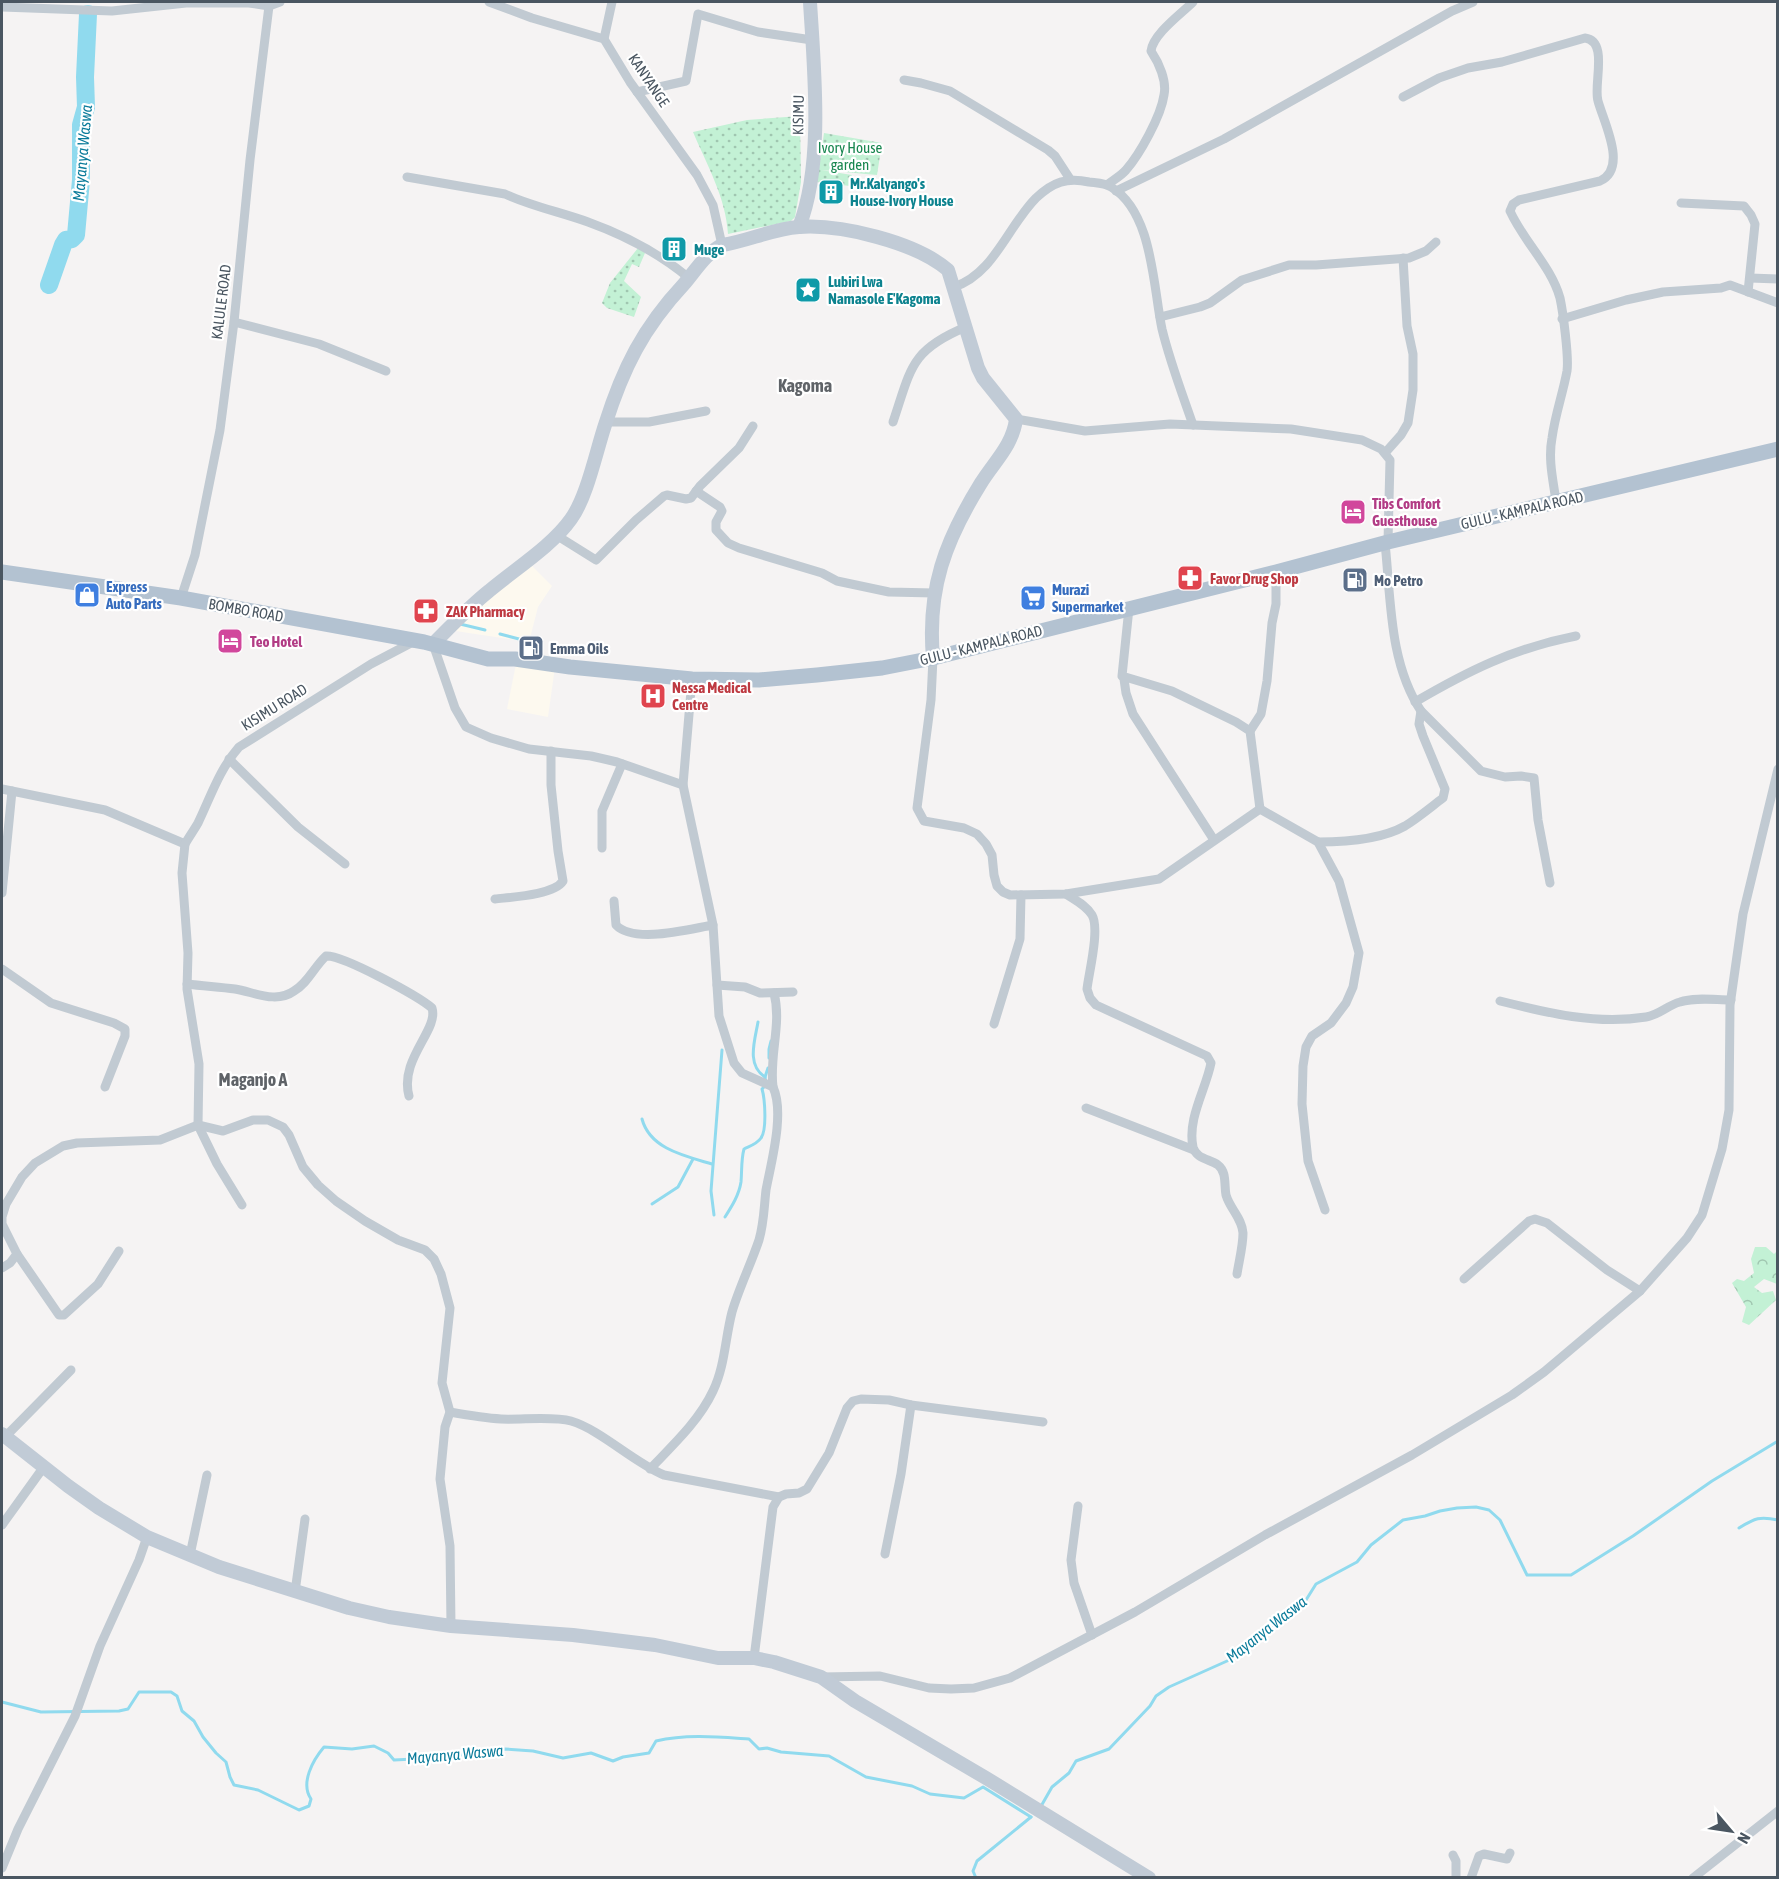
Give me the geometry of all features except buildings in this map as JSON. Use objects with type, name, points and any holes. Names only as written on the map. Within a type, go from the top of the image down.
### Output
[{"type":"main road","name":"GULU - KAMPALA ROAD","points":[[488,659],[515,659],[692,679],[759,680],[882,668],[933,658],[1387,542],[1778,449]]},
{"type":"main road","name":"BOMBO ROAD","points":[[2,572],[181,598],[428,643],[488,659]]},
{"type":"street","points":[[2,7],[112,11],[163,3],[249,3],[269,6],[279,2]]},
{"type":"street","points":[[489,2],[532,18],[604,39],[612,2]]},
{"type":"street","name":"KISIMU","points":[[799,227],[806,210],[813,153],[815,81],[810,2]]},
{"type":"street","points":[[1112,188],[1137,153],[1157,117],[1165,94],[1158,61],[1151,51],[1152,45],[1158,35],[1193,2]]},
{"type":"street","points":[[1112,188],[1224,139],[1452,11],[1473,2]]},
{"type":"street","name":"KALULE ROAD","points":[[181,598],[195,555],[212,475],[234,322],[250,160],[269,6]]},
{"type":"street","points":[[637,92],[686,81],[698,14],[758,32],[812,40]]},
{"type":"street","points":[[1402,97],[1438,78],[1468,68],[1502,62],[1585,38],[1593,40],[1599,64],[1596,87],[1598,100],[1606,123],[1614,167],[1600,182],[1519,200],[1513,204],[1510,211],[1554,283],[1560,300],[1567,368],[1552,436],[1551,466],[1556,501]]},
{"type":"street","name":"KANYANGE","points":[[604,39],[637,92],[697,175],[713,205],[722,245]]},
{"type":"street","points":[[904,81],[921,82],[950,91],[1048,150],[1055,156],[1070,179]]},
{"type":"street","points":[[407,177],[505,194],[590,223],[629,240],[674,266],[689,278]]},
{"type":"street","points":[[954,287],[965,283],[979,271],[1035,200],[1056,182],[1070,179],[1112,188],[1127,202],[1146,237],[1160,317],[1174,372],[1192,425]]},
{"type":"street","points":[[1681,203],[1744,206],[1751,215],[1755,224],[1748,292]]},
{"type":"street","points":[[683,785],[591,756],[528,749],[491,738],[466,727],[455,708],[428,643],[556,535],[573,517],[591,474],[606,422],[630,358],[643,335],[665,305],[707,256],[722,245],[799,227],[852,230],[900,244],[948,270],[974,357],[983,378],[1016,419],[1085,430],[1129,426],[1192,425],[1291,429],[1362,441],[1374,445],[1385,453],[1390,460],[1387,542],[1395,640],[1402,672],[1421,711],[1481,771],[1505,777],[1534,778],[1538,819],[1550,883]]},
{"type":"street","points":[[1160,317],[1210,303],[1242,280],[1289,265],[1316,265],[1416,256],[1436,242]]},
{"type":"street","points":[[1385,453],[1408,423],[1413,390],[1413,354],[1407,326],[1403,258]]},
{"type":"street","points":[[1750,278],[1778,279]]},
{"type":"street","points":[[1562,319],[1626,300],[1663,292],[1721,288],[1730,285],[1778,303]]},
{"type":"street","points":[[234,322],[319,344],[386,371]]},
{"type":"street","points":[[893,422],[918,357],[931,344],[966,327]]},
{"type":"street","points":[[606,422],[649,422],[706,411]]},
{"type":"street","points":[[1016,419],[1012,435],[951,536],[941,561],[934,593],[930,630],[933,658],[931,700],[917,808],[924,820],[964,828],[977,834],[992,855],[997,886],[1010,895],[1066,894],[1160,879],[1260,809]]},
{"type":"street","points":[[556,535],[596,560],[663,496],[691,498],[724,461],[740,448],[753,426]]},
{"type":"street","points":[[696,491],[720,507],[722,511],[716,522],[716,530],[728,543],[739,548],[822,573],[837,581],[889,592],[934,593]]},
{"type":"street","points":[[1260,809],[1250,731],[1261,714],[1267,681],[1276,604],[1276,572]]},
{"type":"street","points":[[1129,608],[1121,673],[1133,714],[1214,840]]},
{"type":"street","points":[[1415,702],[1452,680],[1514,652],[1576,636]]},
{"type":"street","name":"KISIMU ROAD","points":[[184,844],[196,826],[217,777],[229,759],[250,739],[371,664],[411,643],[428,643]]},
{"type":"street","points":[[692,679],[683,785],[713,925],[719,1016],[734,1063],[742,1073],[773,1088]]},
{"type":"street","points":[[1124,679],[1172,691],[1250,731]]},
{"type":"street","points":[[1260,809],[1318,842],[1340,842],[1376,836],[1403,827],[1443,798],[1445,789],[1419,724],[1421,711]]},
{"type":"street","points":[[495,899],[550,890],[560,886],[563,881],[552,795],[551,751]]},
{"type":"street","points":[[229,759],[298,827],[345,864]]},
{"type":"street","points":[[602,848],[602,811],[622,764]]},
{"type":"street","points":[[821,1677],[880,1676],[929,1688],[974,1688],[1010,1678],[1135,1612],[1265,1535],[1412,1455],[1512,1395],[1544,1372],[1640,1291],[1688,1238],[1702,1215],[1722,1149],[1729,1110],[1731,1000],[1743,914],[1778,769]]},
{"type":"street","points":[[2,789],[105,810],[184,844],[182,873],[188,953],[187,984],[199,1064],[198,1125],[217,1164],[242,1205]]},
{"type":"street","points":[[2,893],[12,791]]},
{"type":"street","points":[[1318,842],[1339,881],[1359,953],[1353,987],[1346,1003],[1331,1023],[1312,1036],[1306,1047],[1303,1066],[1302,1104],[1308,1161],[1325,1210]]},
{"type":"street","points":[[1066,894],[1082,904],[1093,916],[1095,928],[1087,989],[1096,1005],[1207,1056],[1211,1063],[1193,1124],[1194,1150]]},
{"type":"street","points":[[994,1024],[1020,939],[1021,895]]},
{"type":"street","points":[[614,901],[616,925],[629,933],[640,935],[666,933],[713,925]]},
{"type":"street","points":[[187,984],[235,989],[267,997],[282,997],[302,986],[326,956],[349,962],[432,1008],[434,1016],[431,1025],[416,1050],[409,1071],[407,1088],[409,1096]]},
{"type":"street","points":[[2,969],[51,1003],[114,1023],[124,1029],[125,1036],[105,1087]]},
{"type":"street","points":[[717,985],[745,987],[760,993],[793,992]]},
{"type":"street","points":[[650,1468],[688,1428],[712,1392],[723,1364],[732,1312],[764,1222],[766,1191],[773,1165],[777,1110],[771,1074],[777,1006],[774,993]]},
{"type":"street","points":[[1500,1000],[1547,1013],[1599,1021],[1658,1014],[1678,1002],[1689,1000],[1731,1000]]},
{"type":"street","points":[[1086,1108],[1194,1150],[1199,1156],[1218,1165],[1224,1172],[1226,1196],[1240,1222],[1243,1233],[1237,1274]]},
{"type":"street","points":[[119,1251],[98,1284],[64,1315],[58,1314],[17,1254],[2,1224],[4,1207],[22,1177],[35,1163],[63,1146],[77,1143],[160,1140],[198,1125],[223,1131],[253,1120],[268,1120],[283,1127],[290,1135],[303,1167],[336,1201],[398,1239],[425,1250],[434,1259],[441,1274],[450,1308],[442,1383],[450,1412],[445,1427],[440,1479],[450,1546],[451,1626]]},
{"type":"street","points":[[1464,1279],[1529,1221],[1535,1219],[1547,1223],[1607,1270],[1640,1291]]},
{"type":"street","points":[[2,1268],[10,1263],[17,1254]]},
{"type":"street","points":[[71,1370],[3,1436],[99,1508],[147,1536],[219,1567],[349,1608],[389,1617],[451,1626],[573,1635],[655,1645],[718,1658],[754,1658],[821,1677],[855,1701],[1149,1878]]},
{"type":"street","points":[[450,1412],[498,1419],[570,1421],[588,1429],[664,1475],[779,1497],[807,1489],[829,1454],[847,1408],[853,1401],[890,1400],[911,1405],[1043,1422]]},
{"type":"street","points":[[885,1554],[901,1474],[911,1405]]},
{"type":"street","points":[[2,1525],[43,1468]]},
{"type":"street","points":[[190,1555],[207,1475]]},
{"type":"street","points":[[754,1658],[773,1507],[779,1497]]},
{"type":"street","points":[[1078,1506],[1071,1560],[1072,1572],[1092,1635]]},
{"type":"street","points":[[295,1592],[305,1519]]},
{"type":"street","points":[[2,1868],[18,1829],[87,1686],[100,1646],[139,1560],[147,1536]]},
{"type":"street","points":[[1693,1878],[1778,1811]]},
{"type":"street","points":[[1471,1878],[1479,1856],[1484,1854],[1507,1859],[1510,1853]]},
{"type":"street","points":[[1453,1855],[1456,1861],[1456,1878]]},
{"type":"shaded area","points":[[530,564],[552,586],[538,607],[529,642],[449,630]]},
{"type":"shaded area","points":[[517,659],[555,667],[548,717],[507,709]]},
{"type":"green space","points":[[800,116],[801,182],[795,217],[791,221],[728,234],[720,195],[693,132],[747,120]]},
{"type":"green space","name":"Ivory House garden","points":[[824,133],[882,143],[877,175],[821,170],[852,175],[850,186],[817,182]]},
{"type":"green space","points":[[638,248],[645,253],[639,267],[632,264],[624,281],[641,297],[634,317],[607,308],[602,303],[610,283]]},
{"type":"green space","points":[[1755,1247],[1766,1247],[1774,1254],[1777,1251],[1777,1284],[1764,1279],[1754,1287],[1762,1293],[1773,1291],[1776,1300],[1749,1325],[1742,1322],[1746,1307],[1732,1283],[1737,1279],[1744,1281],[1754,1273],[1751,1259]]},
{"type":"waterway","name":"Mayanya Waswa","points":[[49,285],[63,245],[66,240],[76,235],[81,180],[81,125],[86,107],[88,14]]},
{"type":"waterway","points":[[460,624],[485,630]]},
{"type":"waterway","points":[[500,634],[519,639]]},
{"type":"waterway","points":[[758,1022],[753,1052],[755,1066],[765,1077]]},
{"type":"waterway","points":[[769,1058],[771,1041]]},
{"type":"waterway","points":[[714,1215],[711,1191],[722,1050]]},
{"type":"waterway","points":[[725,1217],[740,1187],[744,1149],[758,1142],[763,1134],[765,1114],[762,1089],[766,1085],[765,1077],[768,1068]]},
{"type":"waterway","points":[[642,1119],[653,1138],[670,1150],[712,1164]]},
{"type":"waterway","points":[[652,1204],[678,1187],[693,1159]]},
{"type":"waterway","name":"Mayanya Waswa","points":[[1040,1808],[1052,1787],[1069,1773],[1076,1761],[1109,1749],[1150,1706],[1156,1696],[1169,1687],[1236,1657],[1248,1641],[1266,1632],[1284,1613],[1306,1600],[1316,1584],[1357,1562],[1371,1545],[1403,1520],[1457,1508],[1476,1507],[1489,1510],[1500,1520],[1527,1575],[1571,1575],[1633,1536],[1712,1481],[1778,1441]]},
{"type":"waterway","points":[[1739,1528],[1758,1519],[1778,1520]]},
{"type":"waterway","name":"Mayanya Waswa","points":[[2,1702],[41,1712],[119,1711],[128,1709],[139,1692],[171,1692],[177,1696],[182,1711],[194,1721],[203,1737],[226,1762],[234,1785],[258,1790],[299,1810],[309,1806],[311,1799],[307,1779],[312,1765],[324,1747],[352,1749],[374,1746],[388,1753],[394,1760],[454,1757],[475,1751],[505,1749],[533,1751],[563,1758],[591,1753],[613,1761],[649,1753],[656,1741],[679,1737],[702,1737],[749,1739],[759,1749],[829,1756],[866,1777],[912,1786],[930,1794],[964,1798],[983,1787],[1031,1817]]},
{"type":"waterway","name":"Mayanya Waswa","points":[[976,1878],[973,1871],[977,1861],[1031,1817]]},
{"type":"place","name":"Mr.Kalyango's House-Ivory House","points":[[831,192]]},
{"type":"place","name":"Muge","points":[[674,249]]},
{"type":"place","name":"Lubiri Lwa Namasole E'Kagoma","points":[[808,290]]},
{"type":"place","name":"Tibs Comfort Guesthouse","points":[[1353,512]]},
{"type":"place","name":"Favor Drug Shop","points":[[1190,578]]},
{"type":"place","name":"Mo Petro","points":[[1355,580]]},
{"type":"place","name":"Express Auto Parts","points":[[87,595]]},
{"type":"place","name":"Murazi Supermarket","points":[[1033,598]]},
{"type":"place","name":"ZAK Pharmacy","points":[[426,611]]},
{"type":"place","name":"Teo Hotel","points":[[230,641]]},
{"type":"place","name":"Emma Oils","points":[[531,648]]},
{"type":"place","name":"Nessa Medical Centre","points":[[653,696]]},
{"type":"district","name":"Kagoma","points":[[805,385]]},
{"type":"district","name":"Maganjo A","points":[[253,1079]]}]
